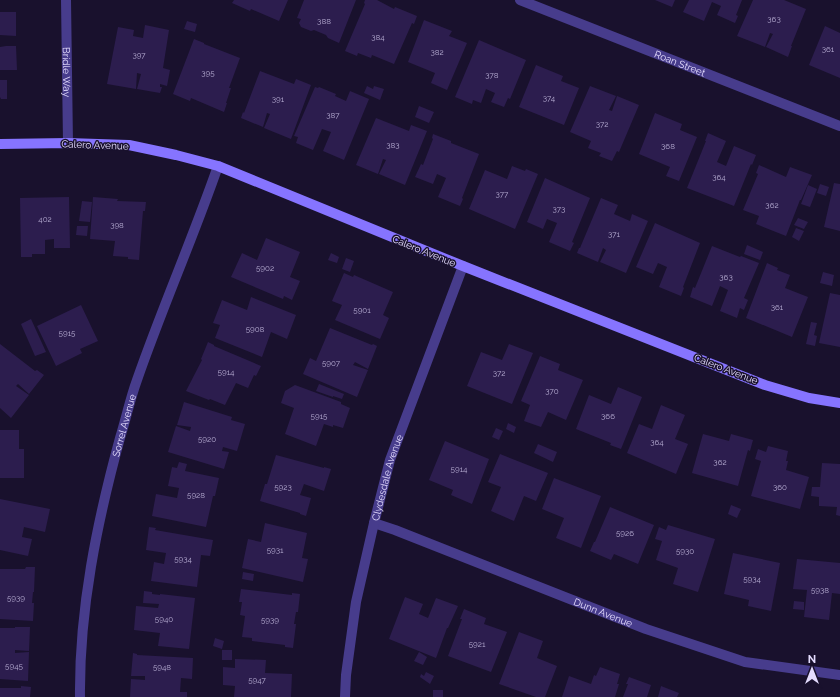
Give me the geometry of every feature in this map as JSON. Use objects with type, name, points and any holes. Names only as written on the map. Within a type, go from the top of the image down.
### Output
[{"type":"street","name":"Bridle Way","points":[[66,0],[68,143]]},
{"type":"street","name":"Roan Street","points":[[520,0],[840,126]]},
{"type":"street","name":"Calero Avenue","points":[[0,144],[68,143],[129,145],[218,166],[463,266],[765,385],[809,398],[840,402]]},
{"type":"street","name":"Sorrel Avenue","points":[[80,697],[80,668],[88,585],[106,487],[136,382],[218,166]]},
{"type":"street","name":"Clydesdale Avenue","points":[[345,697],[346,675],[356,602],[390,460],[463,266]]},
{"type":"street","name":"Dunn Avenue","points":[[374,523],[396,530],[646,629],[745,662],[840,675]]},
{"type":"building","points":[[234,0],[288,0],[279,21],[232,3]]},
{"type":"building","points":[[304,0],[356,0],[339,43],[328,38],[326,35],[301,27],[299,23],[301,19],[297,18]]},
{"type":"building","points":[[365,0],[377,0],[394,9],[395,7],[417,16],[414,24],[412,23],[394,64],[372,55],[371,58],[358,53],[357,56],[345,51],[365,4]]},
{"type":"building","points":[[655,0],[675,0],[672,7]]},
{"type":"building","points":[[689,0],[742,0],[736,15],[738,16],[735,23],[717,15],[721,6],[712,2],[704,21],[683,12]]},
{"type":"building","points":[[753,0],[784,0],[806,9],[788,57],[766,47],[773,34],[770,33],[765,47],[737,36]]},
{"type":"building","points":[[0,12],[16,12],[16,36],[0,35]]},
{"type":"building","points":[[424,20],[452,31],[449,36],[467,43],[447,90],[431,83],[435,73],[408,62]]},
{"type":"building","points":[[187,21],[197,24],[195,32],[184,29]]},
{"type":"building","points":[[145,25],[169,30],[163,68],[170,70],[167,86],[160,84],[160,87],[162,87],[160,93],[137,89],[141,74],[137,73],[136,89],[107,84],[118,27],[134,30],[133,36],[143,38]]},
{"type":"building","points":[[825,26],[840,33],[840,78],[809,65]]},
{"type":"building","points":[[194,39],[240,58],[229,88],[231,88],[224,112],[191,98],[190,101],[173,94]]},
{"type":"building","points":[[479,40],[526,60],[510,99],[508,98],[504,107],[491,102],[495,93],[486,89],[481,103],[473,100],[472,104],[455,97]]},
{"type":"building","points":[[16,46],[17,70],[0,70],[0,47]]},
{"type":"building","points":[[536,65],[563,76],[561,81],[579,88],[564,125],[519,107]]},
{"type":"building","points":[[260,71],[294,84],[296,79],[311,85],[291,139],[264,128],[270,114],[267,113],[263,127],[241,118]]},
{"type":"building","points":[[0,80],[7,80],[7,99],[1,99],[0,97]]},
{"type":"building","points":[[367,86],[373,89],[374,86],[384,89],[380,100],[364,93]]},
{"type":"building","points":[[590,86],[616,96],[609,110],[612,111],[617,96],[639,105],[619,152],[617,151],[612,161],[599,156],[601,153],[588,148],[591,141],[570,132]]},
{"type":"building","points":[[315,87],[319,87],[336,94],[335,96],[346,101],[350,91],[369,99],[344,160],[323,151],[331,132],[322,129],[313,150],[296,143],[298,137],[294,136]]},
{"type":"building","points":[[419,106],[434,112],[429,123],[415,117]]},
{"type":"building","points":[[655,113],[682,124],[680,130],[697,137],[679,181],[666,176],[670,167],[639,154]]},
{"type":"building","points":[[376,118],[409,131],[411,125],[427,131],[405,185],[379,174],[386,160],[383,159],[378,174],[356,165]]},
{"type":"building","points":[[708,133],[726,141],[717,162],[726,166],[734,146],[756,155],[734,206],[687,188]]},
{"type":"building","points":[[433,134],[479,154],[460,206],[438,197],[446,178],[437,174],[433,184],[415,177],[421,164],[423,165],[433,139]]},
{"type":"building","points":[[759,165],[786,177],[790,167],[812,175],[800,200],[786,236],[756,224],[759,216],[743,210],[758,174],[756,173]]},
{"type":"building","points":[[512,166],[525,171],[526,169],[538,174],[515,229],[469,209],[485,170],[507,179]]},
{"type":"building","points":[[545,178],[590,198],[572,242],[574,243],[570,251],[549,242],[557,223],[547,219],[543,229],[527,222]]},
{"type":"building","points":[[834,183],[840,184],[840,231],[824,227]]},
{"type":"building","points":[[820,184],[829,187],[826,196],[817,193]]},
{"type":"building","points":[[808,185],[817,189],[810,207],[801,204]]},
{"type":"building","points":[[69,197],[70,248],[54,248],[54,239],[45,240],[45,254],[32,254],[32,257],[21,257],[20,198]]},
{"type":"building","points":[[93,197],[118,199],[117,201],[146,202],[145,211],[143,211],[139,260],[128,259],[128,257],[113,256],[115,241],[90,239]]},
{"type":"building","points":[[601,198],[618,205],[614,214],[630,221],[632,214],[648,221],[626,273],[600,262],[606,250],[603,248],[598,262],[577,253]]},
{"type":"building","points":[[82,201],[92,202],[90,222],[79,221]]},
{"type":"building","points":[[798,218],[808,222],[804,229],[794,225]]},
{"type":"building","points":[[655,223],[700,243],[681,296],[659,287],[667,267],[658,263],[653,274],[636,267]]},
{"type":"building","points":[[77,226],[88,226],[87,236],[76,235]]},
{"type":"building","points":[[796,228],[804,231],[799,241],[792,237]]},
{"type":"building","points":[[266,238],[300,252],[290,277],[300,281],[292,300],[284,296],[283,299],[231,277],[242,253],[257,260]]},
{"type":"building","points":[[747,245],[763,252],[760,260],[744,254]]},
{"type":"building","points":[[712,246],[759,263],[744,298],[748,300],[744,310],[740,308],[737,318],[720,311],[728,290],[720,286],[712,306],[690,297],[693,287],[695,288]]},
{"type":"building","points":[[331,253],[339,257],[337,263],[328,260]]},
{"type":"building","points":[[346,258],[354,261],[350,272],[342,269]]},
{"type":"building","points":[[767,263],[778,268],[777,270],[790,275],[785,288],[808,297],[792,337],[746,318]]},
{"type":"building","points":[[823,272],[834,275],[832,286],[820,283]]},
{"type":"building","points":[[344,273],[353,277],[354,275],[393,292],[383,315],[389,318],[380,339],[335,320],[342,305],[332,301]]},
{"type":"building","points":[[830,293],[840,295],[840,347],[819,343]]},
{"type":"building","points":[[251,297],[296,315],[287,339],[271,332],[262,357],[215,338],[220,325],[213,323],[222,300],[247,310]]},
{"type":"building","points":[[81,305],[98,341],[80,349],[82,353],[56,366],[37,326]]},
{"type":"building","points":[[31,319],[46,352],[35,356],[21,324]]},
{"type":"building","points":[[811,322],[817,323],[814,335],[817,336],[815,346],[806,344]]},
{"type":"building","points":[[330,328],[377,346],[368,369],[355,362],[353,365],[368,370],[357,397],[303,374],[310,358],[316,361]]},
{"type":"building","points":[[208,342],[261,366],[256,376],[254,375],[248,388],[236,383],[225,405],[186,391],[202,360],[201,359]]},
{"type":"building","points":[[0,344],[35,371],[37,370],[44,375],[29,394],[18,384],[16,386],[29,395],[11,418],[0,408]]},
{"type":"building","points":[[509,344],[533,353],[512,404],[467,386],[481,352],[502,360]]},
{"type":"building","points":[[540,356],[560,364],[558,370],[583,380],[566,420],[548,412],[541,427],[524,421],[530,405],[521,401]]},
{"type":"building","points":[[319,384],[344,394],[342,399],[316,391]]},
{"type":"building","points":[[295,385],[341,402],[341,404],[350,408],[343,428],[324,424],[316,446],[285,434],[294,408],[281,403],[285,391]]},
{"type":"building","points":[[618,387],[642,397],[621,449],[610,445],[611,443],[576,429],[589,395],[611,404]]},
{"type":"building","points":[[184,402],[232,417],[231,420],[245,424],[237,451],[223,447],[222,451],[229,452],[224,469],[168,452],[176,426],[190,431],[191,427],[177,425]]},
{"type":"building","points":[[661,405],[685,415],[675,439],[688,444],[676,474],[627,453],[639,424],[652,429]]},
{"type":"building","points":[[508,423],[516,427],[514,433],[506,429]]},
{"type":"building","points":[[496,428],[503,431],[499,440],[492,437]]},
{"type":"building","points":[[0,430],[19,430],[19,449],[24,449],[24,478],[0,478]]},
{"type":"building","points":[[703,434],[729,441],[731,434],[753,440],[750,451],[748,450],[738,486],[692,473]]},
{"type":"building","points":[[445,441],[489,459],[472,504],[451,495],[453,490],[429,480]]},
{"type":"building","points":[[538,444],[557,452],[553,462],[534,453]]},
{"type":"building","points":[[768,446],[788,451],[786,470],[809,477],[800,509],[751,496],[761,461],[755,459],[758,449],[766,452]]},
{"type":"building","points":[[500,454],[548,473],[536,501],[524,496],[514,521],[491,511],[501,487],[488,482]]},
{"type":"building","points":[[276,455],[331,469],[324,491],[304,484],[300,495],[311,498],[306,516],[260,501]]},
{"type":"building","points":[[179,462],[187,464],[185,471],[219,478],[206,527],[152,516],[156,494],[177,498],[179,488],[168,486],[172,467],[177,468]]},
{"type":"building","points":[[822,463],[840,464],[840,516],[836,515],[837,507],[819,506],[819,497],[811,496],[812,487],[820,487]]},
{"type":"building","points":[[554,478],[601,496],[581,548],[556,538],[564,518],[542,509]]},
{"type":"building","points":[[0,499],[50,509],[45,532],[24,527],[22,537],[32,539],[28,556],[0,550]]},
{"type":"building","points":[[731,505],[741,509],[737,518],[728,514]]},
{"type":"building","points":[[610,507],[654,525],[638,564],[614,554],[611,560],[590,551]]},
{"type":"building","points":[[265,523],[307,533],[302,558],[308,559],[303,582],[242,568],[248,539],[261,542]]},
{"type":"building","points":[[668,525],[715,539],[698,592],[673,584],[678,568],[656,560],[662,541],[655,539],[659,527],[666,530]]},
{"type":"building","points":[[149,527],[156,528],[155,530],[213,540],[210,556],[201,555],[197,587],[151,581],[154,562],[164,564],[166,553],[146,550]]},
{"type":"building","points":[[733,553],[780,563],[771,611],[748,606],[749,600],[724,594]]},
{"type":"building","points":[[797,559],[840,563],[840,594],[832,593],[829,620],[804,617],[807,590],[793,589]]},
{"type":"building","points":[[26,567],[35,567],[32,603],[34,603],[33,621],[0,619],[0,569],[25,569]]},
{"type":"building","points":[[243,572],[254,574],[253,581],[242,579]]},
{"type":"building","points":[[241,589],[292,595],[292,593],[300,594],[298,612],[296,612],[294,624],[296,624],[293,648],[285,647],[285,645],[252,641],[252,638],[242,637],[245,616],[240,615],[242,602],[239,602]]},
{"type":"building","points":[[144,591],[152,592],[152,594],[195,598],[189,649],[158,646],[160,633],[134,630],[136,606],[158,608],[159,604],[143,603]]},
{"type":"building","points":[[405,597],[423,604],[419,614],[428,618],[436,598],[458,606],[447,628],[436,658],[389,639]]},
{"type":"building","points":[[794,601],[804,602],[804,610],[793,609]]},
{"type":"building","points":[[464,609],[486,618],[484,624],[507,632],[491,672],[448,656],[462,619],[460,619]]},
{"type":"building","points":[[30,627],[29,651],[15,650],[15,653],[29,652],[28,681],[0,679],[0,628]]},
{"type":"building","points":[[519,632],[543,641],[537,658],[557,666],[545,697],[536,697],[499,684]]},
{"type":"building","points":[[215,638],[224,641],[222,649],[213,646]]},
{"type":"building","points":[[222,650],[232,650],[232,660],[222,660]]},
{"type":"building","points":[[419,652],[427,657],[423,665],[414,661]]},
{"type":"building","points":[[133,653],[137,655],[193,658],[192,679],[181,678],[180,692],[187,692],[187,697],[130,697],[131,679],[145,680],[145,676],[131,676]]},
{"type":"building","points":[[235,659],[266,660],[265,673],[292,674],[291,697],[234,697],[235,686],[223,685],[223,667],[235,668]]},
{"type":"building","points":[[600,667],[620,674],[615,697],[562,697],[569,676],[591,684],[594,675],[596,676]]},
{"type":"building","points":[[426,672],[434,676],[430,684],[420,677],[421,674],[424,676]]},
{"type":"building","points":[[629,677],[651,685],[647,697],[623,697]]},
{"type":"building","points":[[21,686],[31,687],[30,697],[0,697],[0,688],[21,688]]},
{"type":"building","points":[[661,686],[679,693],[677,697],[658,697]]},
{"type":"building","points":[[433,690],[443,690],[443,697],[433,697]]}]
